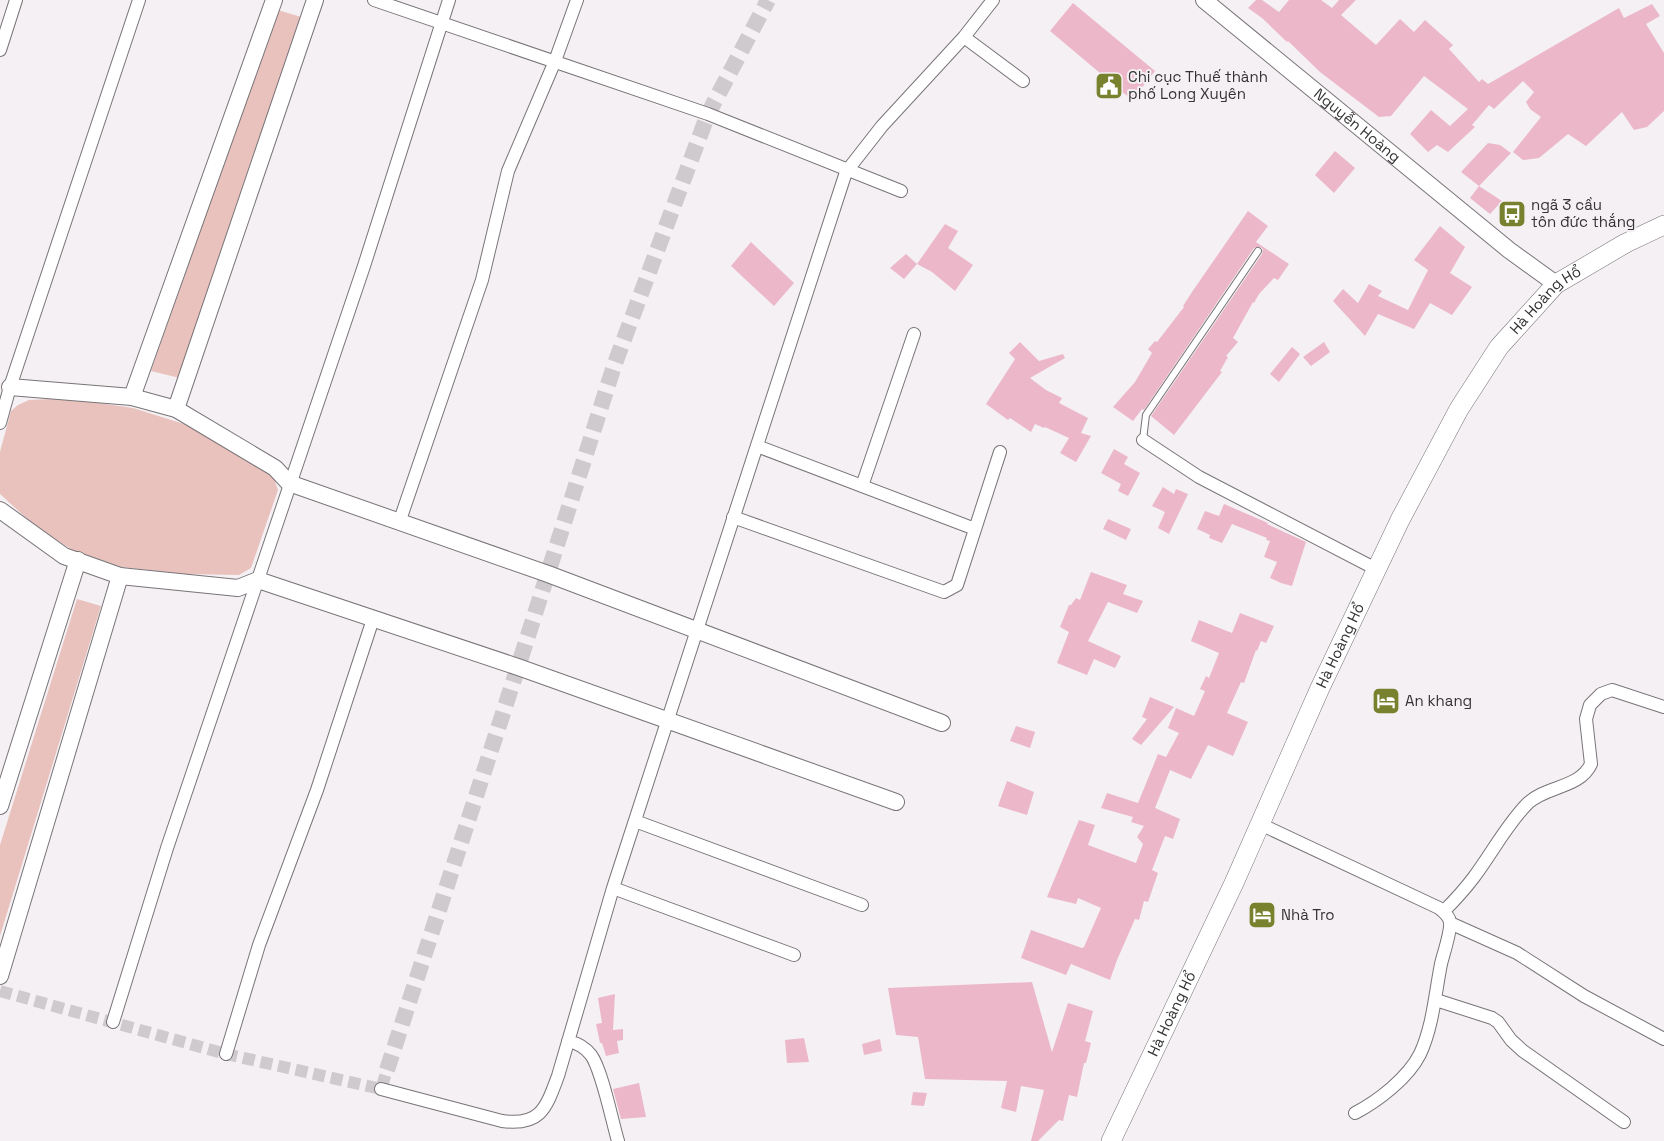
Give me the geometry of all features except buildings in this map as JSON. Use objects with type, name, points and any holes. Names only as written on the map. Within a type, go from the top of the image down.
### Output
[{"type":"main road","name":"Hà Hoàng Hổ","points":[[1111,1141],[1260,824],[1320,688],[1376,570],[1400,520],[1459,409],[1499,347],[1556,284],[1626,243],[1664,225]]},
{"type":"street","points":[[0,50],[16,0]]},
{"type":"street","points":[[0,423],[5,386],[139,0]]},
{"type":"street","points":[[132,397],[274,0]]},
{"type":"street","points":[[176,409],[315,0]]},
{"type":"street","points":[[374,0],[708,114],[901,191]]},
{"type":"street","points":[[113,1022],[167,848],[364,266],[449,0]]},
{"type":"street","points":[[400,520],[482,280],[508,172],[555,62],[577,0]]},
{"type":"street","points":[[381,1089],[515,1123],[528,1121],[538,1116],[548,1104],[612,888],[848,170],[882,126],[964,37],[993,0]]},
{"type":"street","name":"Nguyễn Hoàng","points":[[1204,0],[1509,250],[1556,284]]},
{"type":"street","points":[[964,37],[1023,81]]},
{"type":"street","points":[[862,486],[914,334]]},
{"type":"street","points":[[5,386],[132,397],[176,409],[275,468],[289,483],[400,520],[942,723]]},
{"type":"street","points":[[1143,440],[1199,477],[1376,570]]},
{"type":"street","points":[[757,446],[975,529]]},
{"type":"street","points":[[733,517],[944,592],[957,585],[1000,452]]},
{"type":"street","points":[[0,510],[64,556],[120,576],[238,588],[258,580],[518,667],[896,802]]},
{"type":"street","points":[[0,806],[78,560]]},
{"type":"street","points":[[0,976],[120,576]]},
{"type":"street","points":[[226,1054],[259,945],[317,790],[373,618]]},
{"type":"street","points":[[1444,911],[1473,878],[1527,804],[1538,795],[1576,780],[1588,770],[1591,764],[1586,719],[1593,701],[1601,694],[1612,690],[1664,708]]},
{"type":"street","points":[[635,821],[862,905]]},
{"type":"street","points":[[1260,824],[1444,911],[1450,923],[1436,1000],[1422,1048],[1410,1069],[1375,1102],[1355,1113]]},
{"type":"street","points":[[612,888],[794,955]]},
{"type":"street","points":[[1450,923],[1517,953],[1584,996],[1664,1039]]},
{"type":"street","points":[[1436,1000],[1492,1018],[1498,1022],[1511,1040],[1523,1051],[1624,1122]]},
{"type":"street","points":[[568,1040],[584,1048],[594,1059],[618,1141]]},
{"type":"lane","points":[[1143,440],[1146,415],[1258,252]]},
{"type":"shaded area","points":[[278,10],[301,17],[180,378],[151,371]]},
{"type":"shaded area","points":[[29,400],[85,401],[133,408],[187,425],[266,471],[274,479],[278,490],[251,568],[239,575],[185,574],[121,567],[76,552],[37,528],[0,494],[0,452],[11,411]]},
{"type":"shaded area","points":[[77,599],[101,606],[0,936],[0,845]]},
{"type":"tunnel","points":[[387,1070],[614,366],[708,114],[768,0]]},
{"type":"tunnel","points":[[0,991],[226,1054],[381,1089],[387,1070]]},
{"type":"place","name":"Chi cục Thuế thành phố Long Xuyên","points":[[1109,86]]},
{"type":"place","name":"ngã 3 cầu tôn đức thắng","points":[[1512,214]]},
{"type":"place","name":"An khang","points":[[1386,701]]},
{"type":"place","name":"Nhà Tro","points":[[1262,915]]}]
